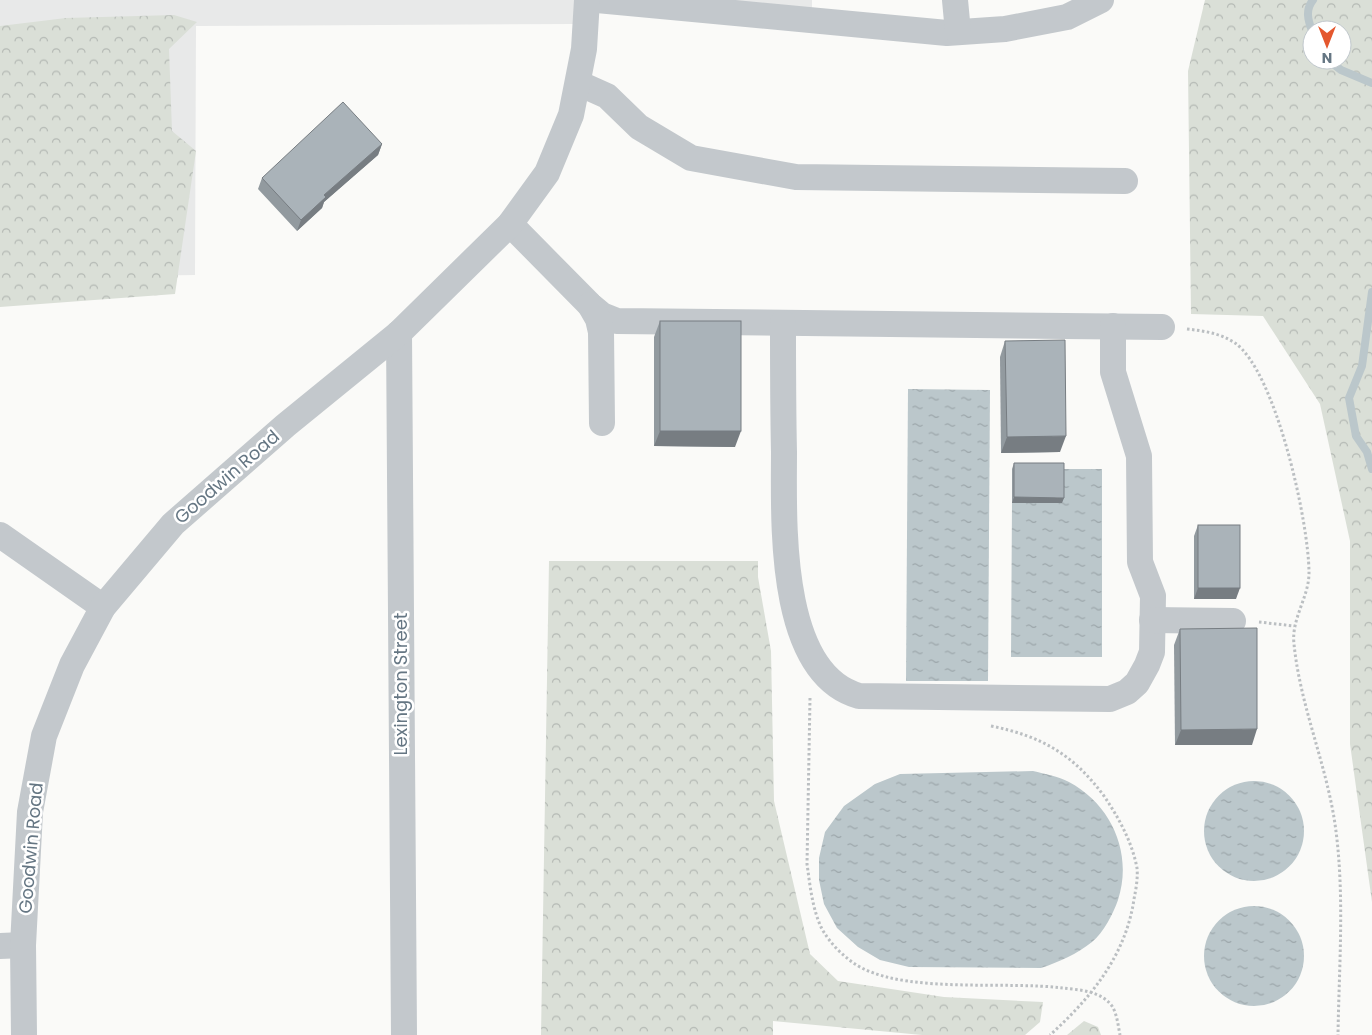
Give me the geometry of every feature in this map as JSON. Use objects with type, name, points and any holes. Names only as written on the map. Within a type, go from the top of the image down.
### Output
[{"type":"street","name":"Goodwin Road","points":[[24,1035],[12,945],[30,812],[44,736],[72,665],[103,606],[173,524],[286,425],[399,333],[510,224],[547,174],[571,115],[584,49],[588,0]]},
{"type":"street","points":[[597,0],[947,33],[1005,29],[1067,17],[1100,0]]},
{"type":"street","points":[[955,0],[958,32]]},
{"type":"street","points":[[578,83],[607,96],[639,127],[691,158],[796,177],[1125,181]]},
{"type":"street","points":[[510,224],[590,305],[602,315],[624,322],[1162,327]]},
{"type":"street","points":[[590,305],[598,319],[602,332],[602,422]]},
{"type":"street","points":[[783,323],[784,487],[788,571],[800,626],[811,654],[828,679],[844,692],[860,696],[1110,699],[1127,692],[1137,683],[1152,652],[1153,596],[1140,562],[1139,456],[1113,372],[1113,326]]},
{"type":"street","name":"Lexington Street","points":[[399,333],[404,1035]]},
{"type":"street","points":[[0,535],[103,606]]},
{"type":"street","points":[[1152,620],[1233,621]]},
{"type":"path","points":[[1162,327],[1217,334],[1236,343],[1260,377],[1277,418],[1292,470],[1308,544],[1309,576],[1294,626],[1298,669],[1322,762],[1335,824],[1340,881],[1338,1035]]},
{"type":"path","points":[[1233,621],[1294,626]]},
{"type":"path","points":[[810,693],[807,864],[811,891],[822,929],[847,958],[864,969],[890,978],[916,981],[1042,986],[1091,993],[1111,1005],[1116,1014],[1120,1035]]},
{"type":"path","points":[[987,725],[1036,737],[1059,750],[1076,764],[1096,785],[1113,809],[1131,846],[1137,870],[1132,916],[1123,943],[1091,993],[1050,1035]]},
{"type":"shaded area","points":[[0,0],[575,0],[574,24],[196,26],[195,275],[0,278]]},
{"type":"shaded area","points":[[710,0],[812,0],[812,11]]},
{"type":"green space","points":[[1205,0],[1372,0],[1372,902],[1350,744],[1350,541],[1320,404],[1263,316],[1191,314],[1188,71]]},
{"type":"green space","points":[[174,15],[197,22],[169,49],[172,131],[196,151],[175,294],[0,307],[0,26],[66,18]]},
{"type":"green space","points":[[549,561],[758,561],[758,577],[771,651],[774,801],[810,954],[838,981],[944,997],[1043,1002],[1040,1022],[1025,1035],[922,1035],[773,1021],[773,1035],[541,1035]]},
{"type":"green space","points":[[1084,1021],[1098,1027],[1101,1035],[1067,1035]]},
{"type":"water","points":[[908,389],[990,390],[988,681],[906,681]]},
{"type":"water","points":[[1062,469],[1102,469],[1102,657],[1011,657],[1012,503],[1062,503]]},
{"type":"water","points":[[1033,771],[1065,780],[1084,792],[1097,804],[1115,832],[1123,865],[1122,883],[1111,917],[1092,942],[1068,957],[1041,968],[909,967],[880,960],[858,947],[837,928],[824,904],[819,880],[819,858],[825,832],[844,806],[875,784],[900,774]]},
{"type":"water","points":[[1254,781],[1273,785],[1289,796],[1300,812],[1304,831],[1300,850],[1289,866],[1273,877],[1254,881],[1235,877],[1219,866],[1208,850],[1204,831],[1208,812],[1219,796],[1235,785]]},
{"type":"water","points":[[1254,906],[1273,910],[1289,921],[1300,937],[1304,956],[1300,975],[1289,991],[1273,1002],[1254,1006],[1235,1002],[1219,991],[1208,975],[1204,956],[1208,937],[1219,921],[1235,910]]},
{"type":"building","points":[[343,102],[382,144],[324,195],[326,197],[301,220],[262,178]]},
{"type":"building","points":[[660,321],[741,321],[741,431],[660,431]]},
{"type":"building","points":[[1065,340],[1066,436],[1007,437],[1005,341]]},
{"type":"building","points":[[1014,463],[1064,463],[1064,498],[1014,497]]},
{"type":"building","points":[[1198,525],[1240,525],[1240,588],[1198,588]]},
{"type":"building","points":[[1257,628],[1257,729],[1181,730],[1180,629]]},
{"type":"waterway","points":[[1308,20],[1308,11],[1313,0]]},
{"type":"waterway","points":[[1341,70],[1372,83]]},
{"type":"waterway","points":[[1372,292],[1362,366],[1349,398],[1356,436],[1367,452],[1372,469]]}]
